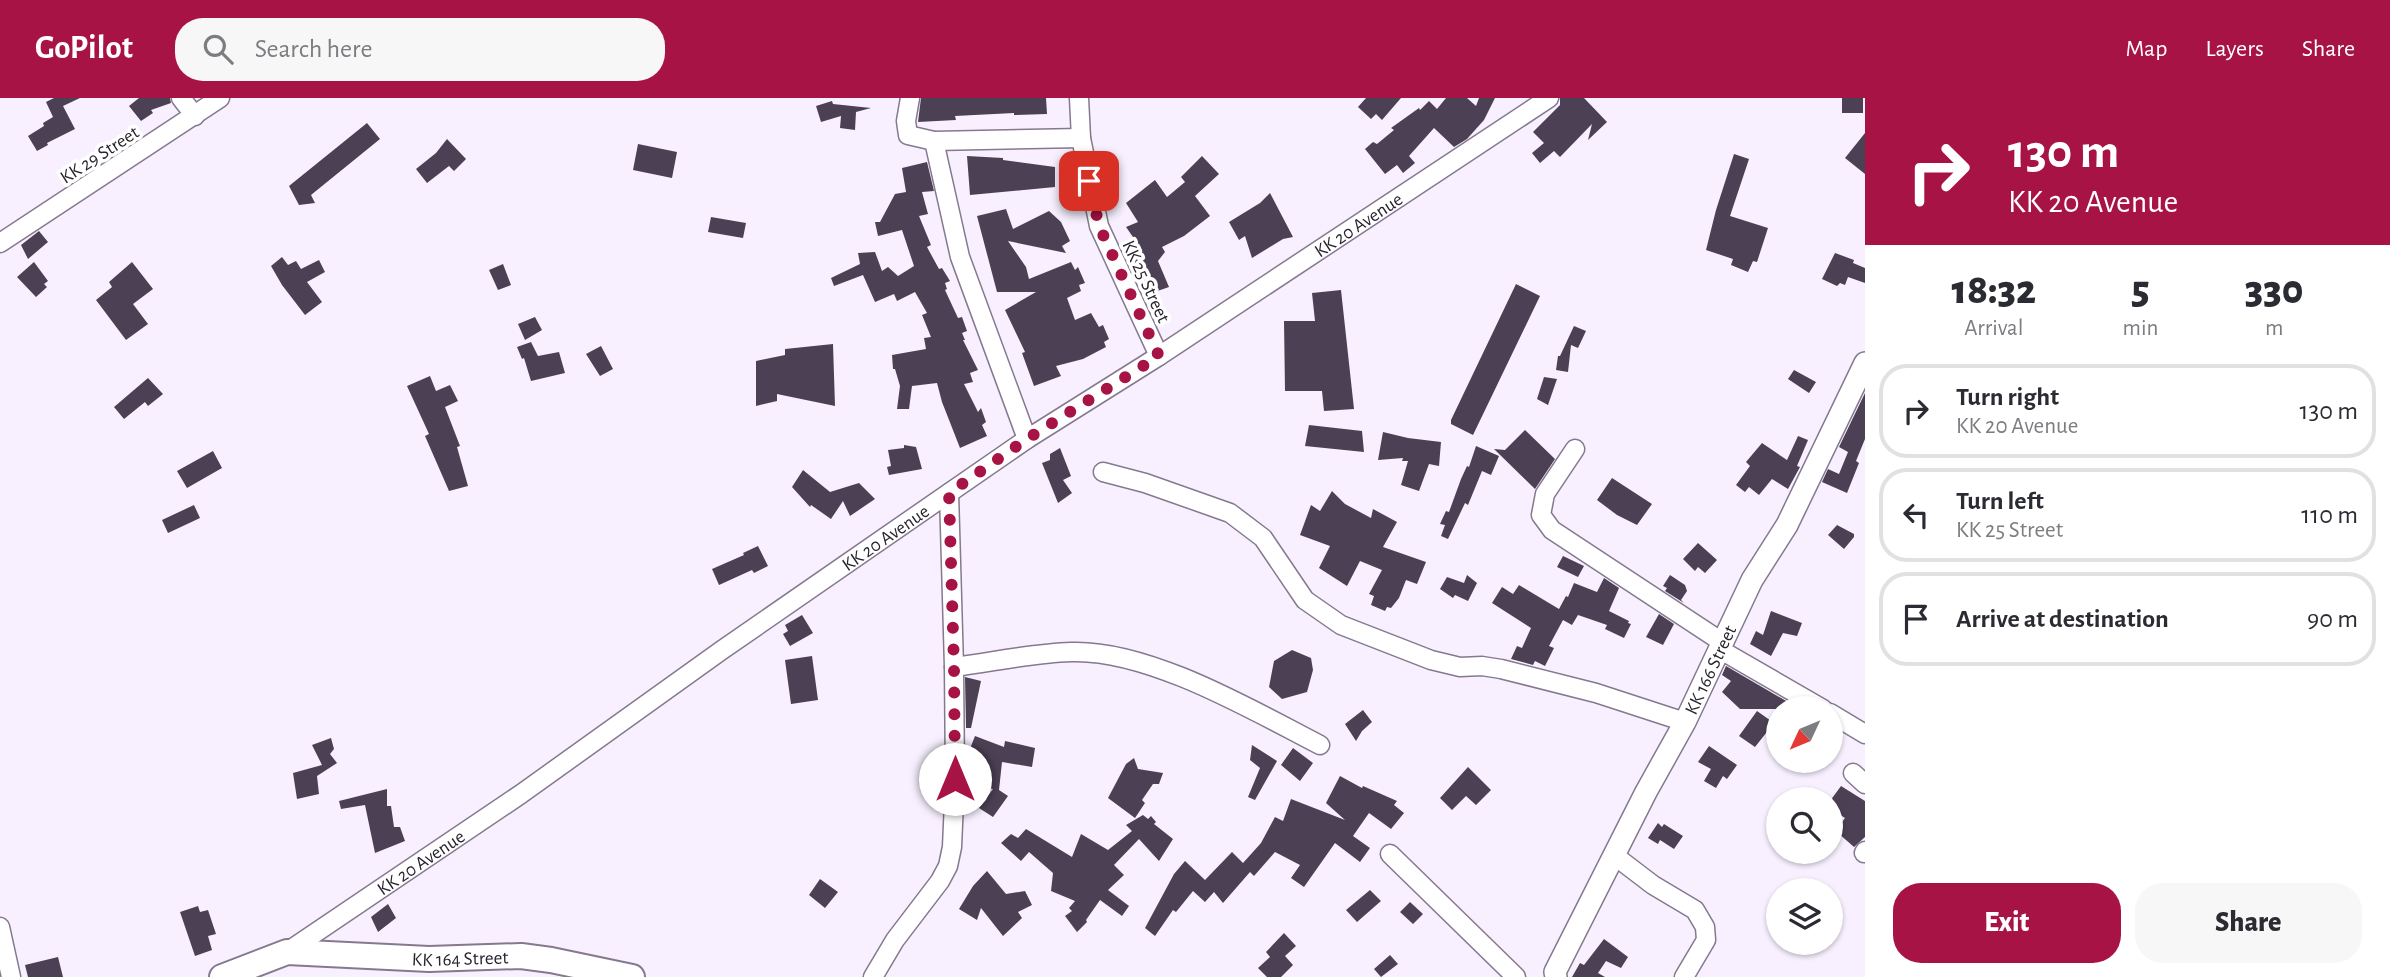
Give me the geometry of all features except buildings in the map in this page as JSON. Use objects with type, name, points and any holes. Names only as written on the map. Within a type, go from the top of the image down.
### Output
[{"type":"main road","name":"KK 20 Avenue","points":[[222,977],[287,952]]},
{"type":"main road","name":"KK 164 Street","points":[[287,952],[429,959],[521,956],[632,977]]},
{"type":"street","points":[[181,98],[195,116]]},
{"type":"street","name":"KK 29 Street","points":[[0,243],[220,98]]},
{"type":"street","points":[[910,98],[906,121],[908,135],[934,141],[1081,138]]},
{"type":"street","name":"KK 25 Street","points":[[1079,98],[1081,138],[1099,226],[1159,356]]},
{"type":"street","name":"KK 20 Avenue","points":[[287,952],[521,794],[722,650],[1027,439],[1159,356],[1549,98]]},
{"type":"street","points":[[934,141],[960,257],[1027,439]]},
{"type":"street","name":"KK 166 Street","points":[[1554,975],[1646,792],[1685,722],[1752,580],[1787,525],[1865,363]]},
{"type":"street","points":[[1575,449],[1545,494],[1541,515],[1552,530],[1721,645],[1802,696]]},
{"type":"street","points":[[1103,472],[1145,483],[1230,513],[1263,538],[1305,600],[1341,625],[1431,660],[1460,667],[1501,669],[1596,693],[1685,722]]},
{"type":"street","points":[[873,977],[895,940],[940,881],[948,866],[952,847],[955,779],[949,493]]},
{"type":"street","points":[[954,667],[1072,652],[1133,660],[1226,696],[1320,745]]},
{"type":"street","points":[[1843,721],[1865,734]]},
{"type":"street","points":[[1390,854],[1516,977]]},
{"type":"street","points":[[1615,856],[1653,885],[1695,910],[1705,927],[1706,940],[1684,977]]},
{"type":"street","points":[[0,927],[11,977]]},
{"type":"route","points":[[955,779],[949,493],[1027,439],[1159,356],[1099,226],[1089,181]]}]
